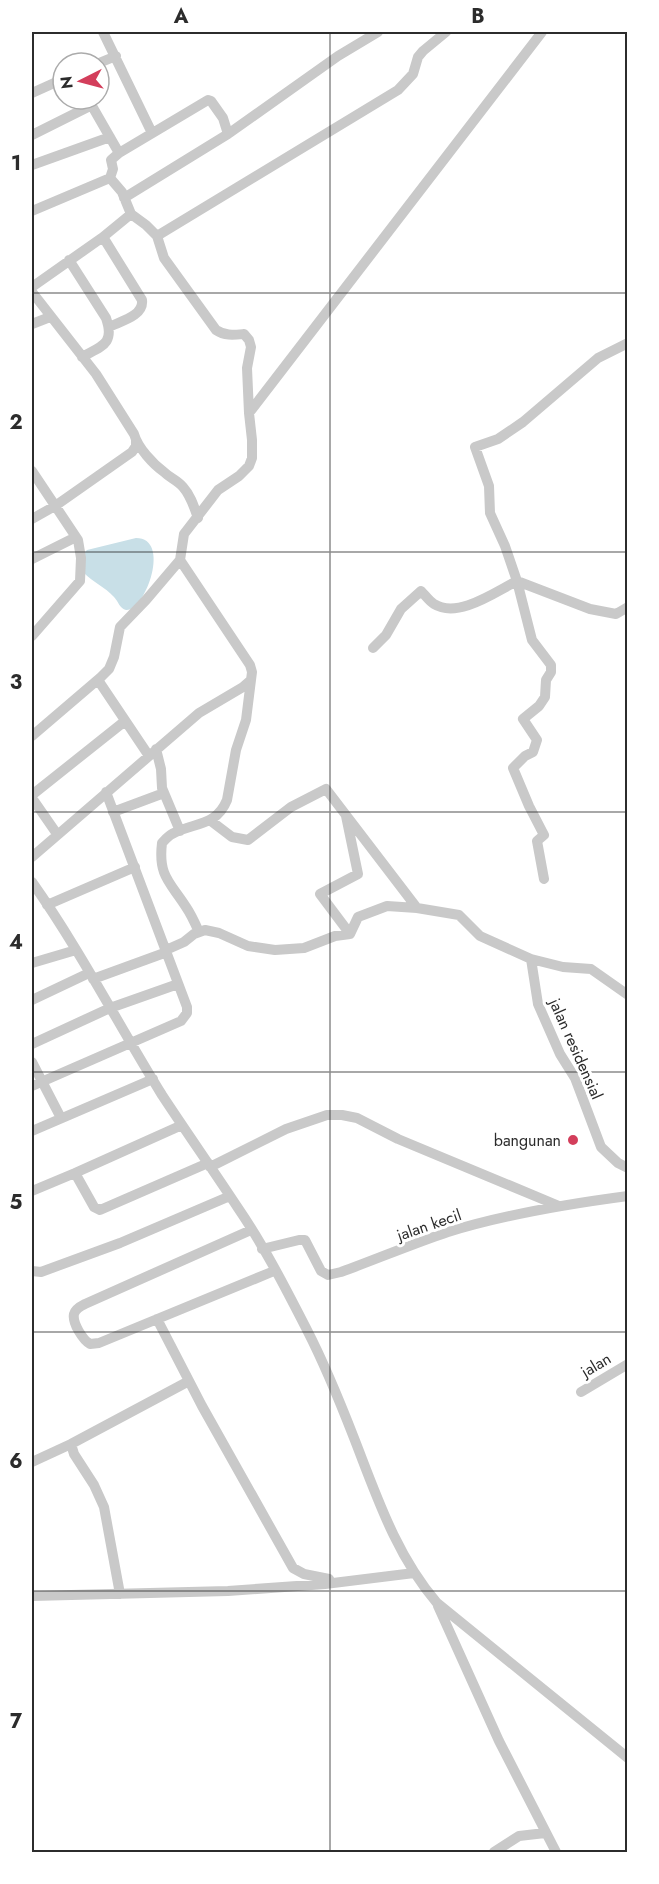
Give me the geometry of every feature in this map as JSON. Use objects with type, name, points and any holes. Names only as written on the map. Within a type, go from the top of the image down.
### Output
[{"type":"street","points":[[103,32],[152,133]]},
{"type":"street","points":[[124,198],[228,134],[338,56],[378,32]]},
{"type":"street","points":[[157,236],[398,90],[413,74],[418,57],[446,32]]},
{"type":"street","points":[[249,413],[542,32]]},
{"type":"street","points":[[111,58],[116,56]]},
{"type":"street","points":[[32,93],[51,84]]},
{"type":"street","points":[[110,178],[111,160],[119,153],[207,100],[211,101],[223,118],[228,134]]},
{"type":"street","points":[[32,135],[74,111]]},
{"type":"street","points":[[95,111],[119,153]]},
{"type":"street","points":[[32,165],[110,138]]},
{"type":"street","points":[[32,736],[109,669],[120,627],[180,560],[184,534],[218,490],[239,476],[249,466],[252,458],[247,368],[251,347],[249,340],[244,334],[227,335],[216,330],[164,258],[157,236],[131,214],[122,192],[110,178]]},
{"type":"street","points":[[32,211],[110,178]]},
{"type":"street","points":[[32,286],[103,237],[131,214]]},
{"type":"street","points":[[103,237],[143,305],[136,314],[110,327]]},
{"type":"street","points":[[69,260],[110,327],[107,343],[82,357]]},
{"type":"street","points":[[32,292],[115,402],[136,441],[162,471],[174,479],[191,498],[198,518]]},
{"type":"street","points":[[32,324],[50,316]]},
{"type":"street","points":[[544,879],[537,841],[544,835],[513,768],[525,756],[533,752],[537,740],[523,719],[545,697],[546,680],[551,672],[551,666],[532,640],[517,581],[490,513],[489,486],[475,447],[498,439],[523,422],[598,358],[627,343]]},
{"type":"street","points":[[32,519],[55,506],[132,452],[136,441]]},
{"type":"street","points":[[32,471],[76,537],[81,558],[80,581],[32,636]]},
{"type":"street","points":[[32,559],[76,537]]},
{"type":"street","points":[[180,560],[250,665],[252,672],[246,720],[236,750],[227,800],[211,820],[172,834],[162,843],[160,858],[164,875],[187,908],[199,932]]},
{"type":"street","points":[[373,648],[386,635],[400,609],[420,591],[435,605],[455,609],[468,606],[517,581],[590,609],[616,614],[627,607]]},
{"type":"street","points":[[98,680],[125,721],[159,759],[164,793],[180,831]]},
{"type":"street","points":[[32,857],[199,713],[251,680]]},
{"type":"street","points":[[57,834],[32,796],[125,721]]},
{"type":"street","points":[[211,820],[232,837],[248,840],[291,807],[326,789],[417,908]]},
{"type":"street","points":[[36,1084],[181,1021],[187,1007],[106,792]]},
{"type":"street","points":[[114,812],[164,793]]},
{"type":"street","points":[[345,813],[358,874],[320,894],[350,934]]},
{"type":"street","points":[[47,905],[135,867]]},
{"type":"street","points":[[32,882],[182,1125],[252,1230],[307,1331],[323,1364],[389,1528],[414,1573],[437,1604],[499,1741],[544,1833],[556,1852]]},
{"type":"street","points":[[350,934],[358,917],[387,906],[459,915],[480,936],[531,959],[563,967],[591,969],[627,995]]},
{"type":"street","points":[[32,1000],[91,976],[166,951],[199,932],[212,931],[248,946],[275,950],[304,948],[335,936],[350,934]]},
{"type":"street","points":[[32,963],[76,950]]},
{"type":"street","name":"jalan residensial","points":[[531,959],[538,1004],[560,1054],[575,1078],[601,1147],[627,1168]]},
{"type":"street","points":[[32,1044],[110,1008],[178,984]]},
{"type":"street","points":[[32,1062],[36,1084],[61,1118]]},
{"type":"street","points":[[32,1131],[153,1079]]},
{"type":"street","points":[[75,1173],[94,1207],[100,1210],[209,1165],[286,1129],[327,1115],[342,1115],[357,1118],[398,1139],[559,1206]]},
{"type":"street","points":[[32,1191],[182,1125]]},
{"type":"street","points":[[32,1271],[41,1272],[120,1243],[230,1196]]},
{"type":"street","name":"jalan kecil","points":[[262,1249],[305,1240],[321,1271],[328,1275],[447,1232],[498,1218],[627,1196]]},
{"type":"street","points":[[252,1230],[75,1310],[75,1321],[85,1341],[90,1344],[99,1343],[274,1271]]},
{"type":"street","points":[[157,1319],[189,1382],[293,1568],[304,1574],[341,1582]]},
{"type":"street","name":"jalan","points":[[581,1392],[627,1364]]},
{"type":"street","points":[[32,1462],[189,1382]]},
{"type":"street","points":[[71,1444],[74,1454],[94,1485],[104,1507],[120,1594]]},
{"type":"street","points":[[32,1596],[228,1591],[341,1582],[414,1573]]},
{"type":"street","points":[[437,1604],[627,1758]]},
{"type":"street","points":[[494,1852],[519,1836],[544,1833]]},
{"type":"water","points":[[136,538],[147,541],[154,561],[152,575],[141,600],[126,610],[110,593],[84,573],[85,552]]},
{"type":"place","name":"bangunan","points":[[573,1140]]}]
